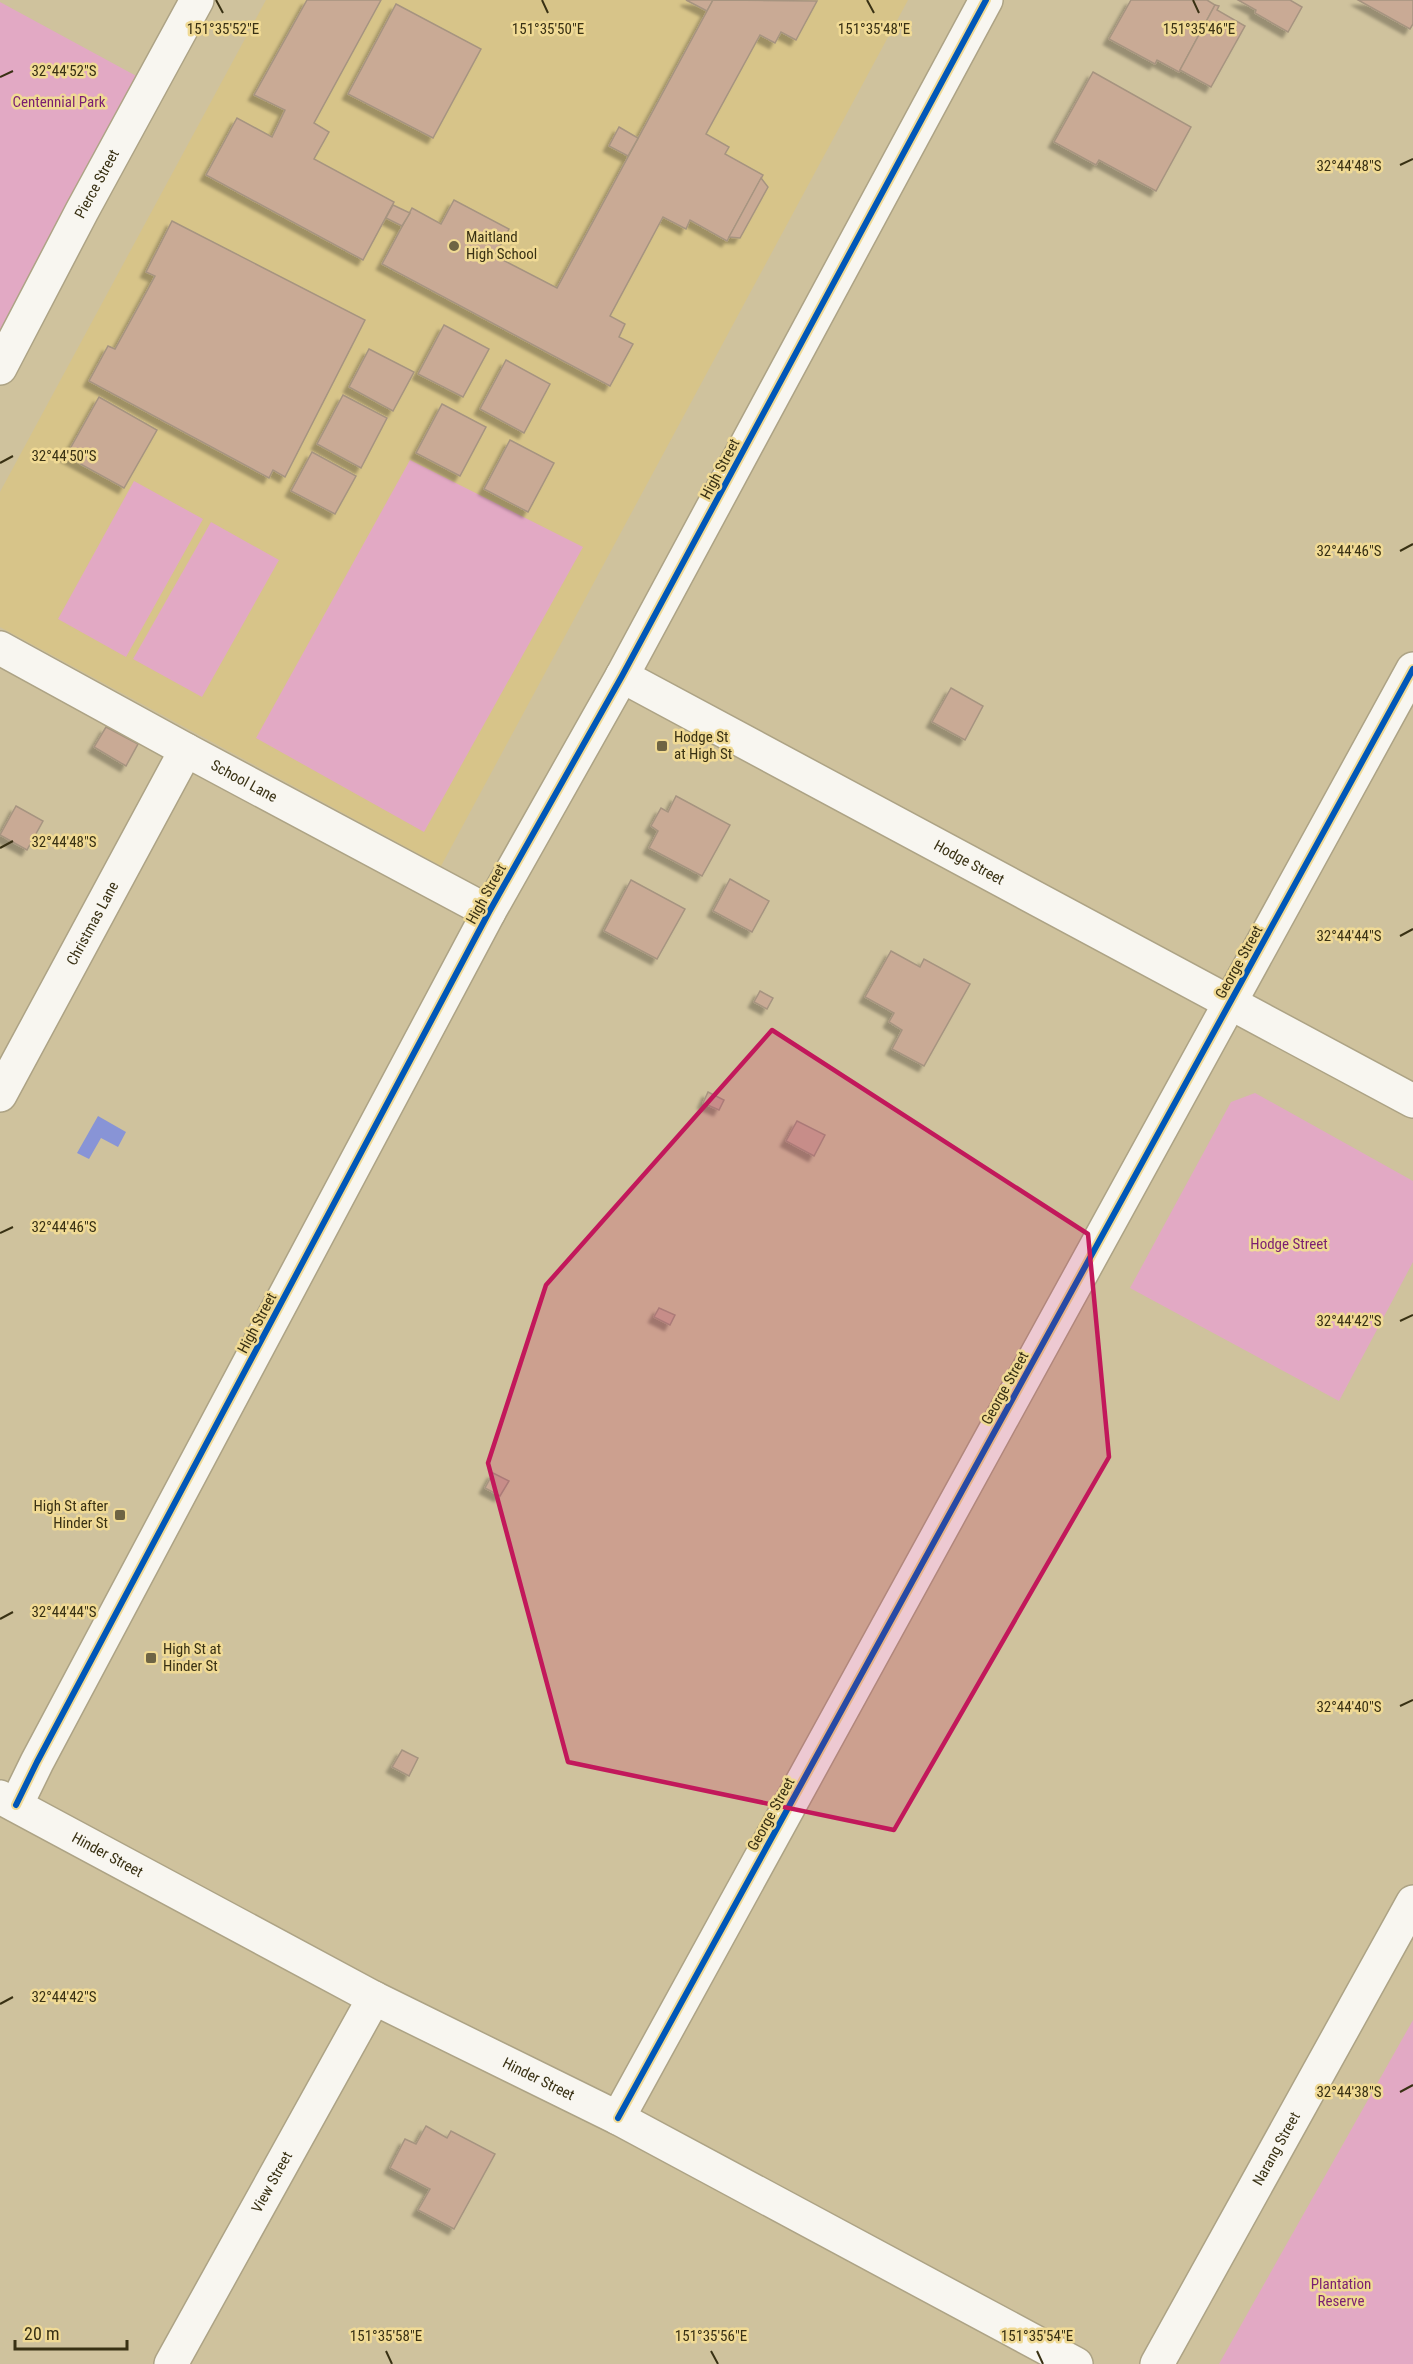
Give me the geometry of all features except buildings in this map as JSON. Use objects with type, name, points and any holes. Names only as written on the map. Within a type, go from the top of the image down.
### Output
[{"type":"street","name":"Pierce Street","points":[[0,368],[82,211],[197,0]]},
{"type":"street","name":"High Street","points":[[8,1801],[48,1741],[489,912],[622,676],[987,0]]},
{"type":"street","name":"School Lane","points":[[0,648],[489,912]]},
{"type":"street","name":"George Street","points":[[618,2118],[1413,669]]},
{"type":"street","name":"Hodge Street","points":[[622,676],[1413,1101]]},
{"type":"street","name":"Christmas Lane","points":[[0,1095],[186,750]]},
{"type":"street","name":"Hinder Street","points":[[8,1801],[374,1998],[618,2118],[1076,2364]]},
{"type":"street","name":"Narang Street","points":[[1157,2364],[1413,1902]]},
{"type":"street","name":"View Street","points":[[171,2364],[374,1998]]},
{"type":"highlighted area","points":[[772,1030],[1088,1234],[1109,1457],[894,1830],[568,1762],[488,1463],[546,1285]]},
{"type":"shaded area","name":"Maitland High School","points":[[266,0],[908,0],[441,866],[0,627],[0,492]]},
{"type":"green space","name":"Centennial Park","points":[[0,2],[140,78],[0,337]]},
{"type":"green space","points":[[410,460],[583,547],[424,832],[256,738]]},
{"type":"green space","points":[[134,481],[203,519],[126,657],[58,619]]},
{"type":"green space","points":[[211,522],[279,560],[202,697],[133,659]]},
{"type":"green space","name":"Hodge Street","points":[[1255,1093],[1413,1181],[1413,1262],[1339,1401],[1130,1288],[1231,1102]]},
{"type":"green space","name":"Plantation Reserve","points":[[1413,2020],[1413,2364],[1219,2364]]},
{"type":"water","points":[[98,1116],[126,1132],[118,1147],[101,1138],[89,1159],[77,1153]]},
{"type":"cycle path","points":[[16,1805],[489,912],[622,676],[986,0]]},
{"type":"cycle path","points":[[618,2118],[1413,669]]},
{"type":"place","name":"Maitland High School","points":[[454,246]]},
{"type":"place","name":"Hodge St at High St","points":[[662,746]]},
{"type":"place","name":"High St after Hinder St","points":[[120,1515]]},
{"type":"place","name":"High St at Hinder St","points":[[151,1658]]}]
